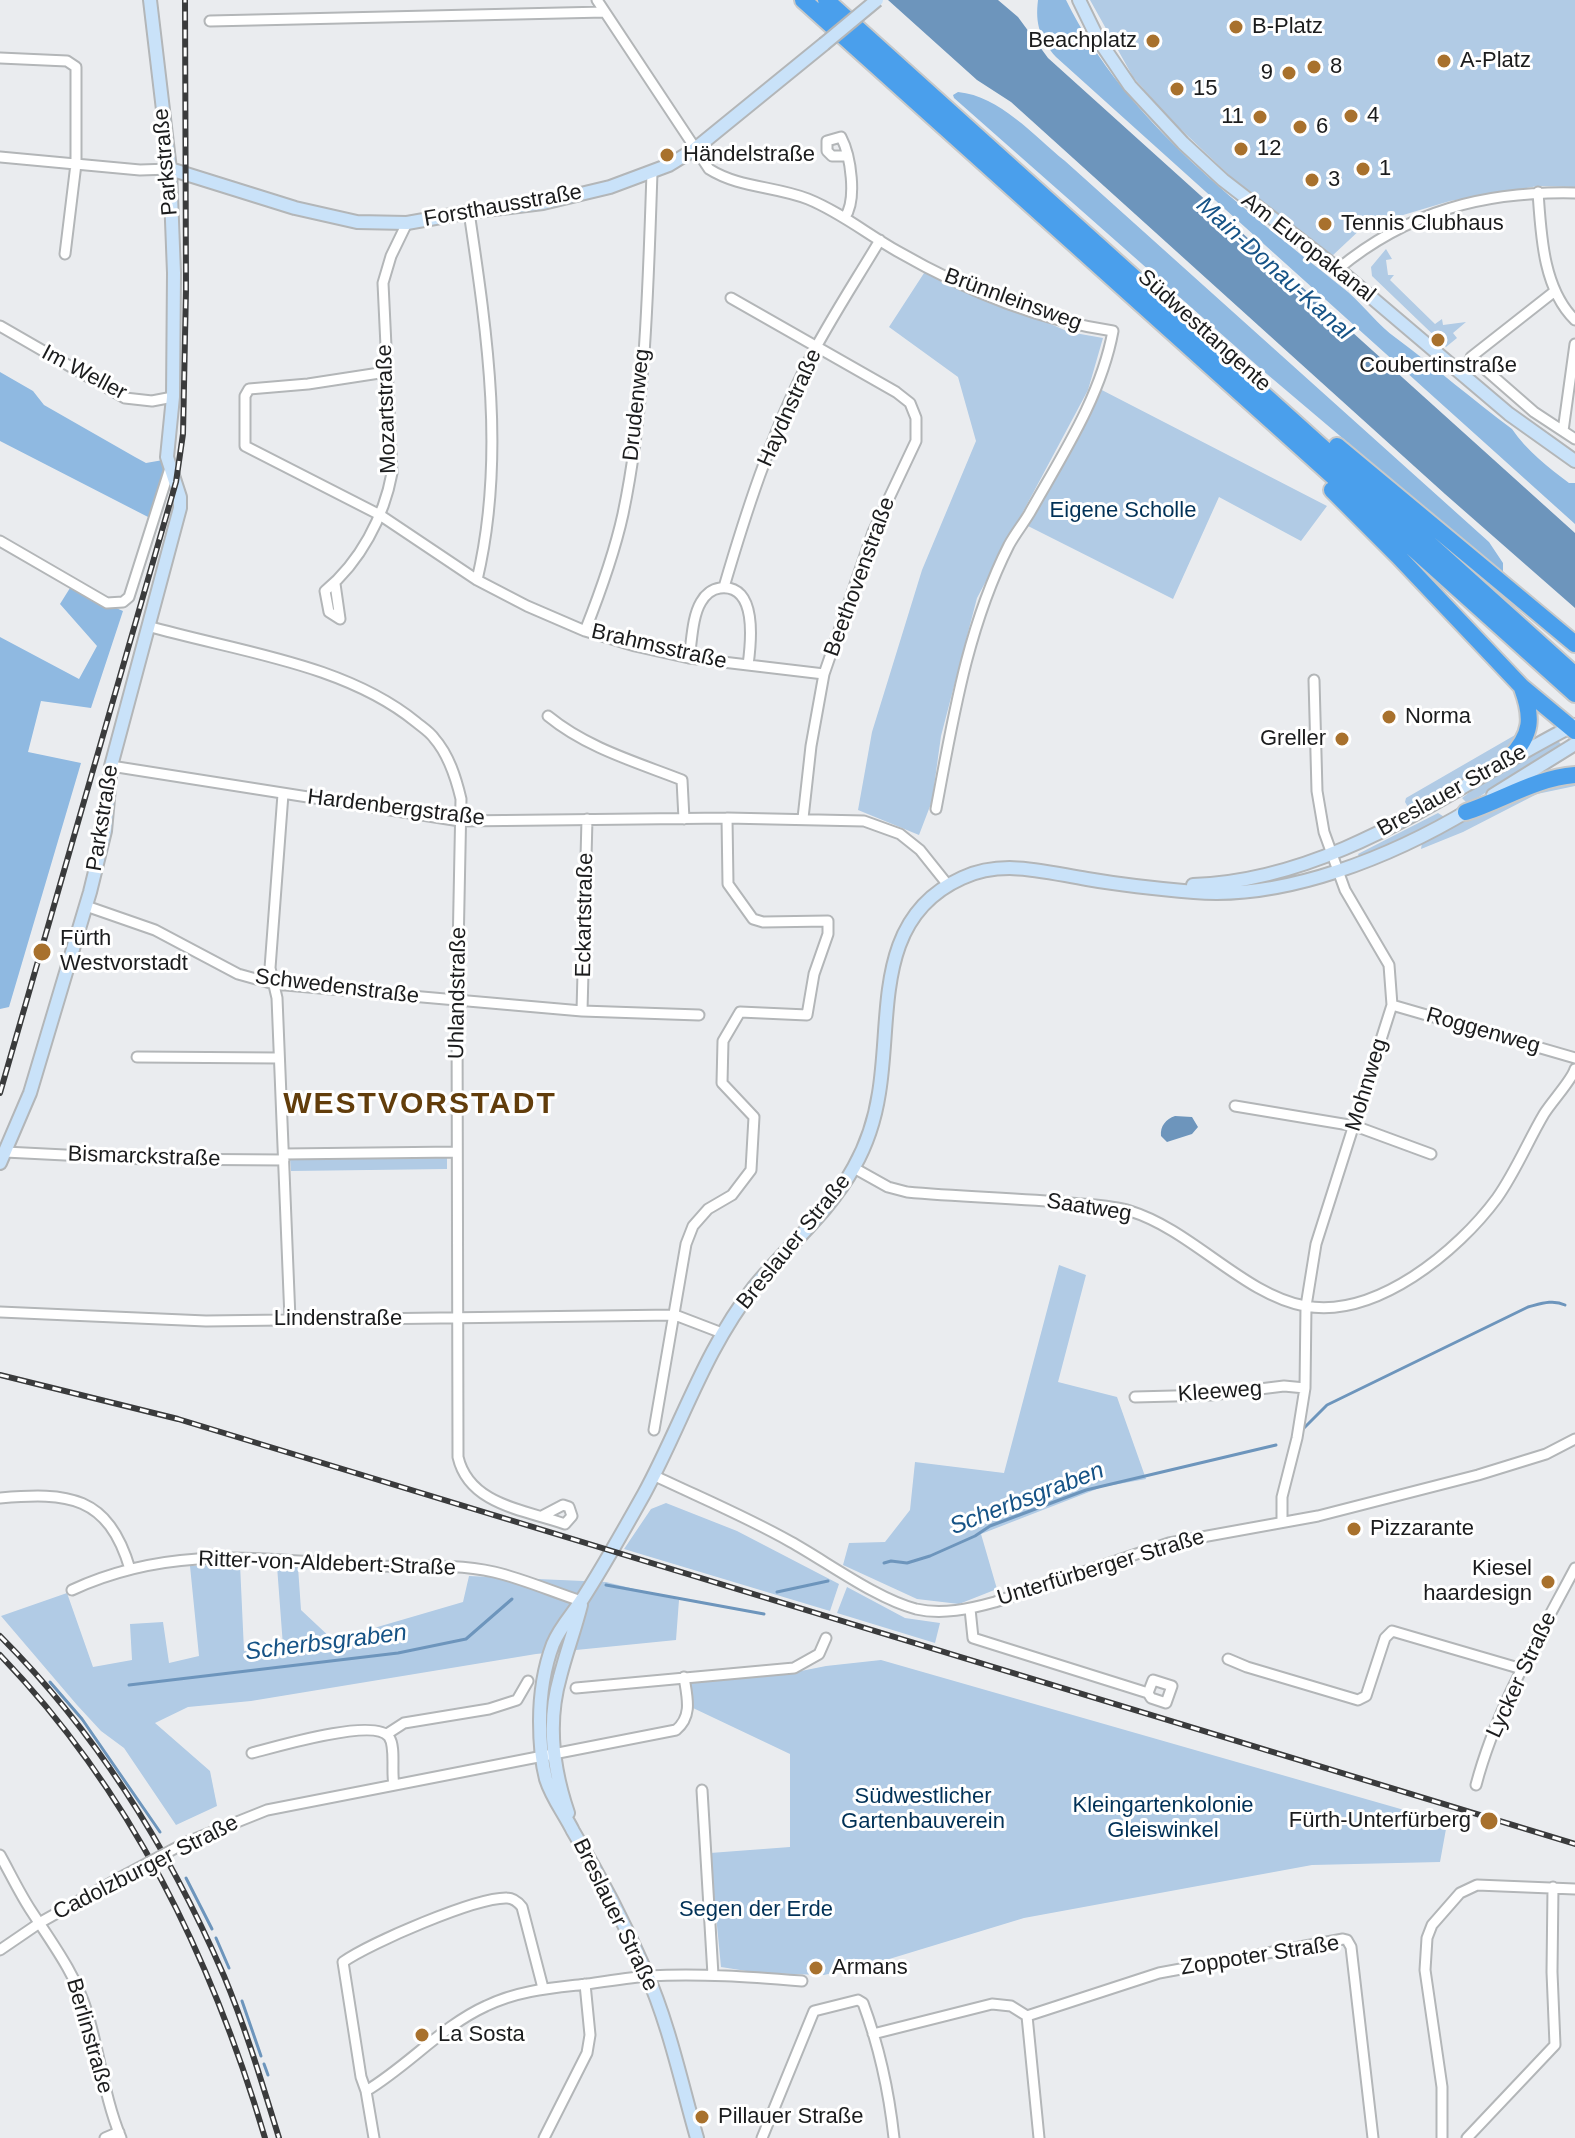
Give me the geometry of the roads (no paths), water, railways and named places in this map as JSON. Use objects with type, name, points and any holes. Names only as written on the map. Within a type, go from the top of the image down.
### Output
[{"type":"highway","name":"Südwesttangente","points":[[803,0],[1575,694]]},
{"type":"highway","name":"Südwesttangente","points":[[826,0],[1575,675]]},
{"type":"highway","points":[[1267,397],[1313,426],[1575,644]]},
{"type":"highway","points":[[1288,437],[1321,480],[1522,687],[1574,727]]},
{"type":"highway","points":[[1510,758],[1523,744],[1529,726],[1528,704],[1522,687]]},
{"type":"highway","points":[[1466,812],[1497,802],[1529,785],[1559,776],[1575,775]]},
{"type":"main road","name":"Parkstraße","points":[[2,1157],[30,1093],[86,906],[105,831],[111,766],[180,508],[180,497],[167,457],[173,397],[174,273],[170,169],[150,0]]},
{"type":"main road","name":"Forsthausstraße","points":[[170,169],[338,218],[379,223],[407,223],[543,203],[652,173],[695,149],[877,0]]},
{"type":"main road","name":"Am Europakanal","points":[[1079,0],[1098,39],[1130,86],[1183,143],[1223,180],[1338,269],[1509,414],[1575,461]]},
{"type":"main road","name":"Breslauer Straße","points":[[1150,887],[1246,880],[1332,855],[1446,798],[1510,758],[1574,727]]},
{"type":"main road","name":"Breslauer Straße","points":[[697,2138],[666,2026],[648,1976],[628,1932],[573,1831],[548,1754],[556,1692],[581,1601],[653,1475],[722,1333],[754,1287],[826,1209],[864,1148],[879,1098],[886,995],[903,933],[921,908],[948,885],[966,876],[1009,867],[1200,893],[1295,883],[1338,872],[1420,837],[1575,744]]},
{"type":"street","points":[[597,0],[695,149]]},
{"type":"street","points":[[210,21],[605,12]]},
{"type":"street","points":[[0,58],[67,61],[76,67],[76,164],[65,254]]},
{"type":"street","name":"Brünnleinsweg","points":[[695,149],[709,169],[724,178],[806,198],[845,217],[941,275],[1059,320],[1113,331],[1109,355],[1083,417],[1010,544],[983,607],[957,696],[936,809]]},
{"type":"street","points":[[845,217],[851,209],[853,198],[846,156]]},
{"type":"street","name":"Forsthausstraße","points":[[0,157],[140,170],[170,169]]},
{"type":"street","name":"Drudenweg","points":[[585,631],[605,581],[633,462],[645,328],[652,173]]},
{"type":"street","points":[[1538,192],[1546,262],[1563,309],[1575,320]]},
{"type":"street","points":[[1338,269],[1369,246],[1429,213],[1538,192],[1575,193]]},
{"type":"street","points":[[469,212],[491,376],[491,458],[485,547],[477,580]]},
{"type":"street","name":"Mozartstraße","points":[[335,584],[347,571],[388,496],[392,473],[383,283],[391,256],[407,223]]},
{"type":"street","name":"Haydnstraße","points":[[689,658],[702,599],[712,590],[724,587],[751,496],[776,433],[818,345],[880,240]]},
{"type":"street","points":[[1555,291],[1471,357],[1534,412],[1575,439]]},
{"type":"street","name":"Beethovenstraße","points":[[731,298],[896,392],[910,403],[916,418],[916,441],[873,532],[824,674],[811,746],[803,818]]},
{"type":"street","name":"Im Weller","points":[[0,326],[125,398],[152,401],[173,397]]},
{"type":"street","points":[[1563,431],[1575,344]]},
{"type":"street","name":"Brahmsstraße","points":[[386,372],[249,389],[245,396],[245,446],[380,515],[477,580],[585,631],[689,658],[824,674]]},
{"type":"street","name":"Parkstraße","points":[[0,541],[107,603],[116,604],[129,597],[170,468]]},
{"type":"street","points":[[724,587],[735,590],[743,598],[751,618],[748,665]]},
{"type":"street","name":"Uhlandstraße","points":[[148,626],[287,662],[362,690],[401,710],[435,738],[455,774],[461,799],[457,1002],[458,1457],[461,1470],[476,1489],[488,1497],[542,1516]]},
{"type":"street","points":[[1314,680],[1317,791],[1324,832],[1338,872]]},
{"type":"street","points":[[548,716],[568,733],[682,780],[684,819]]},
{"type":"street","name":"Hardenbergstraße","points":[[111,766],[460,821],[727,818],[864,821],[900,834],[920,850],[948,885]]},
{"type":"street","points":[[283,794],[270,968],[277,998],[290,1319]]},
{"type":"street","points":[[654,1430],[686,1244],[694,1226],[708,1209],[732,1195],[753,1165],[754,1117],[722,1083],[723,1041],[740,1012],[807,1015],[814,974],[828,934],[828,921],[763,922],[753,919],[728,884],[727,818]]},
{"type":"street","name":"Eckartstraße","points":[[582,1011],[587,819]]},
{"type":"street","name":"Mohnweg","points":[[1282,1521],[1282,1497],[1297,1438],[1305,1388],[1306,1306],[1316,1244],[1392,1005],[1389,965],[1345,890],[1338,872]]},
{"type":"street","name":"Schwedenstraße","points":[[86,906],[155,930],[238,974],[274,984],[457,1002],[699,1015]]},
{"type":"street","name":"Roggenweg","points":[[1392,1005],[1575,1058]]},
{"type":"street","points":[[137,1057],[278,1058]]},
{"type":"street","points":[[1306,1306],[1329,1307],[1366,1299],[1397,1287],[1449,1252],[1498,1197],[1544,1115],[1575,1069]]},
{"type":"street","points":[[1564,1084],[1575,1088]]},
{"type":"street","points":[[1235,1106],[1355,1126],[1431,1154]]},
{"type":"street","name":"Bismarckstraße","points":[[2,1157],[145,1159],[457,1152]]},
{"type":"street","name":"Saatweg","points":[[854,1168],[888,1187],[907,1192],[1034,1199],[1131,1211],[1169,1227],[1249,1282],[1306,1306]]},
{"type":"street","name":"Lindenstraße","points":[[0,1312],[126,1319],[675,1315],[722,1333]]},
{"type":"street","name":"Kleeweg","points":[[1135,1397],[1211,1395],[1284,1386],[1305,1388]]},
{"type":"street","name":"Unterfürberger Straße","points":[[653,1475],[750,1521],[875,1591],[916,1609],[948,1611],[970,1609],[1169,1543],[1318,1516],[1478,1475],[1546,1454],[1573,1442]]},
{"type":"street","points":[[0,1498],[54,1495],[82,1503],[104,1519],[119,1539],[130,1569]]},
{"type":"street","name":"Ritter-von-Aldebert-Straße","points":[[72,1590],[130,1569],[194,1558],[232,1557],[494,1572],[581,1601]]},
{"type":"street","name":"Lycker Straße","points":[[1476,1785],[1483,1758],[1522,1669],[1575,1568]]},
{"type":"street","points":[[970,1609],[973,1638],[1148,1693]]},
{"type":"street","points":[[1228,1659],[1358,1700],[1366,1696],[1385,1638],[1392,1631],[1522,1669]]},
{"type":"street","points":[[576,1688],[794,1668],[819,1654],[826,1638]]},
{"type":"street","name":"Cadolzburger Straße","points":[[0,1950],[41,1922],[201,1834],[267,1810],[676,1730],[683,1724],[688,1712],[684,1677]]},
{"type":"street","points":[[387,1734],[404,1723],[489,1709],[517,1700],[528,1681]]},
{"type":"street","points":[[252,1753],[370,1728],[387,1734],[394,1752],[391,1769],[394,1785]]},
{"type":"street","points":[[702,1790],[702,1834],[713,1975]]},
{"type":"street","name":"Berlinstraße","points":[[0,1855],[69,1968],[87,2012],[101,2077],[120,2135]]},
{"type":"street","points":[[1442,2138],[1442,2087],[1425,1970],[1427,1938],[1432,1925],[1453,1899],[1472,1886],[1575,1889]]},
{"type":"street","points":[[1467,2138],[1555,2045],[1553,1887]]},
{"type":"street","points":[[374,2138],[343,1962],[367,1947],[419,1925],[507,1898],[516,1900],[522,1907],[543,1988]]},
{"type":"street","name":"Zoppoter Straße","points":[[1027,2016],[1159,1973],[1338,1939],[1347,1940],[1351,1947],[1373,2138]]},
{"type":"street","points":[[366,2091],[484,2006],[511,1996],[543,1988],[648,1976],[713,1975],[802,1981]]},
{"type":"street","points":[[544,2138],[587,2053],[590,2035],[585,1984]]},
{"type":"street","points":[[762,2138],[814,2011],[860,2000],[873,2034],[890,2103],[894,2138]]},
{"type":"street","points":[[873,2034],[992,2004],[1011,2006],[1027,2016],[1039,2138]]},
{"type":"street","points":[[105,2138],[120,2135]]},
{"type":"water","name":"Main-Donau-Kanal","points":[[888,0],[998,0],[1018,17],[1048,58],[1575,533],[1575,608],[1011,102],[977,80]]},
{"type":"water","points":[[1175,1116],[1192,1117],[1198,1127],[1192,1134],[1167,1142],[1161,1136],[1162,1129],[1166,1121]]},
{"type":"waterway","name":"Scherbsgraben","points":[[1303,1429],[1327,1405],[1528,1307],[1551,1302],[1565,1305]]},
{"type":"waterway","name":"Scherbsgraben","points":[[884,1563],[907,1563],[930,1556],[990,1526],[1086,1490],[1276,1445]]},
{"type":"waterway","name":"Scherbsgraben","points":[[777,1592],[828,1581]]},
{"type":"waterway","name":"Scherbsgraben","points":[[606,1585],[764,1614]]},
{"type":"waterway","name":"Scherbsgraben","points":[[129,1685],[398,1653],[466,1639],[512,1599]]},
{"type":"waterway","points":[[50,1682],[82,1719],[160,1832]]},
{"type":"waterway","points":[[186,1878],[212,1929]]},
{"type":"waterway","points":[[216,1938],[229,1968]]},
{"type":"waterway","points":[[242,2001],[261,2056]]},
{"type":"waterway","points":[[264,2064],[268,2075]]},
{"type":"railway","points":[[0,1093],[176,482],[183,434],[186,289],[185,0]]},
{"type":"railway","points":[[0,1375],[178,1419],[1575,1844]]},
{"type":"railway","points":[[0,1636],[68,1712],[99,1753],[155,1839],[224,1976],[279,2138]]},
{"type":"railway","points":[[0,1655],[47,1707],[89,1763],[162,1880],[220,2006],[265,2138]]},
{"type":"place","name":"B-Platz","points":[[1236,27]]},
{"type":"place","name":"Beachplatz","points":[[1153,41]]},
{"type":"place","name":"A-Platz","points":[[1444,61]]},
{"type":"place","name":"8","points":[[1314,67]]},
{"type":"place","name":"9","points":[[1289,73]]},
{"type":"place","name":"15","points":[[1177,89]]},
{"type":"place","name":"4","points":[[1351,116]]},
{"type":"place","name":"11","points":[[1260,117]]},
{"type":"place","name":"6","points":[[1300,127]]},
{"type":"place","name":"12","points":[[1241,149]]},
{"type":"place","name":"Händelstraße","points":[[667,155]]},
{"type":"place","name":"1","points":[[1363,169]]},
{"type":"place","name":"3","points":[[1312,180]]},
{"type":"place","name":"Tennis Clubhaus","points":[[1325,224]]},
{"type":"place","name":"Coubertinstraße","points":[[1438,340]]},
{"type":"place","name":"Norma","points":[[1389,717]]},
{"type":"place","name":"Greller","points":[[1342,739]]},
{"type":"place","name":"Fürth Westvorstadt","points":[[42,952]]},
{"type":"place","name":"Pizzarante","points":[[1354,1529]]},
{"type":"place","name":"Kiesel haardesign","points":[[1548,1582]]},
{"type":"place","name":"Fürth-Unterfürberg","points":[[1489,1821]]},
{"type":"place","name":"Armans","points":[[816,1968]]},
{"type":"place","name":"La Sosta","points":[[422,2035]]},
{"type":"place","name":"Pillauer Straße","points":[[702,2117]]},
{"type":"district","name":"WESTVORSTADT","points":[[420,1105]]},
{"type":"park label","name":"Eigene Scholle","points":[[1123,511]]},
{"type":"park label","name":"Südwestlicher Gartenbauverein","points":[[923,1810]]},
{"type":"park label","name":"Kleingartenkolonie Gleiswinkel","points":[[1163,1818]]},
{"type":"park label","name":"Segen der Erde","points":[[756,1910]]}]
